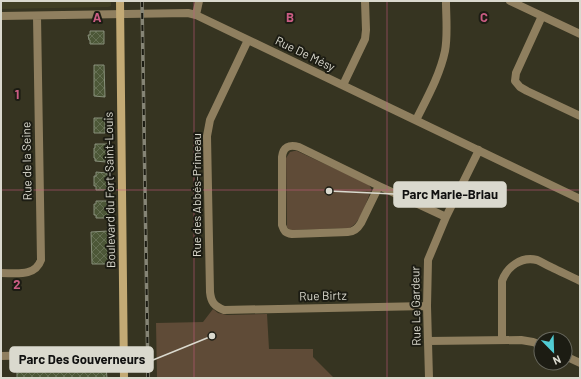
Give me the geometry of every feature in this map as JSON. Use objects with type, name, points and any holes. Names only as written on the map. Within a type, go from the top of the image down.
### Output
[{"type":"street","name":"Boulevard du Fort-Saint-Louis","points":[[120,1],[124,378]]},
{"type":"street","points":[[196,15],[199,1]]},
{"type":"street","points":[[343,85],[365,39],[366,1]]},
{"type":"street","points":[[416,120],[437,76],[443,58],[446,37],[446,1]]},
{"type":"street","points":[[510,1],[580,34]]},
{"type":"street","name":"Rue De Mésy","points":[[1,16],[188,13],[196,15],[580,199]]},
{"type":"street","name":"Rue de la Seine","points":[[1,273],[31,272],[36,269],[41,260],[37,16]]},
{"type":"street","points":[[542,16],[516,72],[514,81],[527,91],[580,116]]},
{"type":"street","name":"Rue des Abbés-Primeau","points":[[219,308],[211,299],[210,292],[207,136],[210,120],[248,40]]},
{"type":"street","points":[[379,186],[361,223],[354,231],[292,234],[287,234],[284,232],[282,225],[282,157],[286,147],[290,146],[299,147],[446,217]]},
{"type":"street","name":"Rue Le Gardeur","points":[[429,378],[427,306],[428,260],[446,217],[479,150]]},
{"type":"street","points":[[502,340],[502,281],[505,273],[512,266],[524,260],[536,260],[580,281]]},
{"type":"street","name":"Rue Birtz","points":[[219,308],[224,310],[427,306]]},
{"type":"street","points":[[428,341],[527,340],[533,342]]},
{"type":"street","points":[[1,356],[124,353]]},
{"type":"shaded area","points":[[1,1],[111,1],[111,6],[1,9]]},
{"type":"shaded area","points":[[297,151],[370,186],[371,190],[364,207],[353,226],[349,228],[292,230],[287,227],[286,158],[290,152]]},
{"type":"shaded area","points":[[213,309],[218,313],[227,315],[267,314],[269,349],[313,349],[313,357],[334,378],[157,378],[156,323],[203,322]]},
{"type":"building","points":[[90,31],[104,31],[104,44],[90,44],[88,35],[90,35]]},
{"type":"building","points":[[94,65],[104,65],[105,97],[94,96]]},
{"type":"building","points":[[94,118],[105,118],[105,133],[94,133]]},
{"type":"building","points":[[95,144],[107,144],[108,159],[106,159],[106,162],[95,161]]},
{"type":"building","points":[[96,172],[107,173],[107,176],[109,176],[109,187],[107,187],[107,190],[96,190],[96,186],[94,186],[94,176],[96,176]]},
{"type":"building","points":[[96,201],[107,201],[107,205],[109,205],[109,215],[107,215],[107,218],[96,218],[96,215],[94,215],[94,204],[96,204]]},
{"type":"building","points":[[108,231],[108,264],[92,264],[91,232]]},
{"type":"building","points":[[51,366],[71,366],[71,369],[106,367],[107,378],[17,378],[17,370],[20,370],[20,367],[37,367],[37,370],[51,369]]},
{"type":"railway","points":[[142,1],[148,378]]},
{"type":"place","name":"Parc Marie-Briau","points":[[329,191]]},
{"type":"place","name":"Parc Des Gouverneurs","points":[[212,336]]}]
